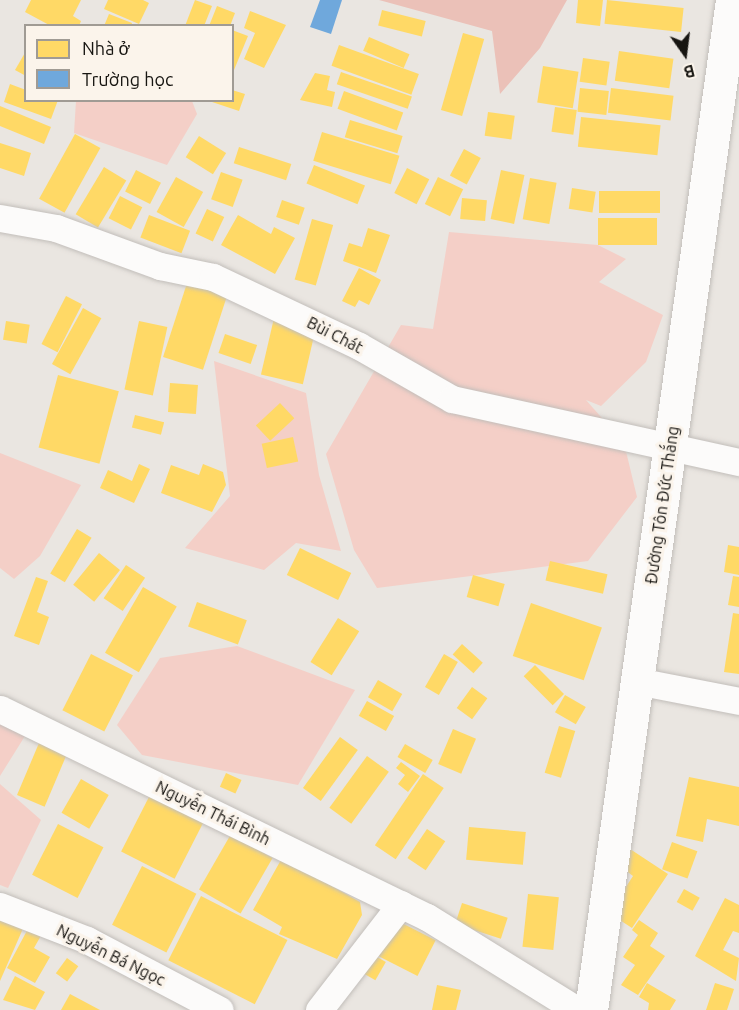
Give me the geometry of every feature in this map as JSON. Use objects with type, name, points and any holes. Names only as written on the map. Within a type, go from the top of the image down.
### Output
[{"type":"street","name":"Đường Tôn Đức Thắng","points":[[591,1010],[732,0]]},
{"type":"street","name":"Bùi Chát","points":[[0,218],[56,228],[160,266],[213,277],[359,346],[452,399],[739,462]]},
{"type":"street","points":[[637,681],[739,701]]},
{"type":"street","name":"Nguyễn Thái Bình","points":[[2,713],[427,917],[577,1010]]},
{"type":"street","points":[[319,1010],[401,904]]},
{"type":"street","name":"Nguyễn Bá Ngọc","points":[[0,906],[87,940],[220,1010]]},
{"type":"shaded area","points":[[379,0],[567,0],[540,48],[500,94],[492,31]]},
{"type":"shaded area","points":[[76,102],[192,102],[197,114],[167,165],[74,133]]},
{"type":"shaded area","points":[[449,232],[598,245],[626,259],[599,282],[663,315],[646,362],[601,406],[586,400],[624,443],[637,497],[588,561],[377,588],[354,550],[326,454],[401,325],[433,329]]},
{"type":"shaded area","points":[[214,361],[306,393],[319,475],[341,551],[296,543],[264,570],[185,548],[230,496]]},
{"type":"shaded area","points":[[0,453],[81,485],[40,556],[14,579],[0,568]]},
{"type":"shaded area","points":[[237,646],[355,690],[298,785],[142,755],[117,725],[160,658]]},
{"type":"shaded area","points":[[0,715],[25,736],[0,776]]},
{"type":"shaded area","points":[[0,784],[41,820],[8,888],[0,885]]},
{"type":"building: Nhà ở","points":[[31,0],[81,0],[73,16],[81,21],[80,24],[47,24],[25,12]]},
{"type":"building: Nhà ở","points":[[108,0],[143,0],[149,3],[139,24],[104,9]]},
{"type":"building: Nhà ở","points":[[195,0],[212,6],[205,24],[186,24]]},
{"type":"building: Nhà ở","points":[[578,0],[603,0],[600,26],[576,23]]},
{"type":"building: Nhà ở","points":[[607,0],[684,8],[681,32],[604,24]]},
{"type":"building: Nhà ở","points":[[217,6],[235,13],[231,24],[210,24]]},
{"type":"building: Nhà ở","points":[[382,10],[426,21],[422,36],[378,26]]},
{"type":"building: Nhà ở","points":[[250,11],[286,25],[264,68],[244,59],[255,33],[244,28]]},
{"type":"building: Nhà ở","points":[[109,14],[132,23],[132,24],[105,24]]},
{"type":"building: Nhà ở","points":[[234,31],[248,36],[234,70]]},
{"type":"building: Nhà ở","points":[[463,33],[484,39],[462,116],[441,110]]},
{"type":"building: Nhà ở","points":[[369,37],[410,54],[404,68],[363,51]]},
{"type":"building: Nhà ở","points":[[339,45],[419,74],[411,95],[331,66]]},
{"type":"building: Nhà ở","points":[[619,51],[673,59],[669,88],[615,81]]},
{"type":"building: Nhà ở","points":[[24,54],[24,75],[15,70]]},
{"type":"building: Nhà ở","points":[[583,58],[610,62],[606,86],[580,82]]},
{"type":"building: Nhà ở","points":[[543,66],[579,72],[573,108],[537,103]]},
{"type":"building: Nhà ở","points":[[341,72],[412,96],[408,109],[337,84]]},
{"type":"building: Nhà ở","points":[[315,73],[330,76],[327,90],[335,92],[332,107],[300,100]]},
{"type":"building: Nhà ở","points":[[10,84],[24,89],[24,102],[57,102],[51,119],[4,102]]},
{"type":"building: Nhà ở","points":[[580,88],[609,91],[606,115],[577,112]]},
{"type":"building: Nhà ở","points":[[611,88],[674,96],[670,120],[608,113]]},
{"type":"building: Nhà ở","points":[[234,91],[245,94],[239,111],[212,102],[234,102]]},
{"type":"building: Nhà ở","points":[[344,91],[403,113],[397,130],[338,109]]},
{"type":"building: Nhà ở","points":[[0,106],[51,127],[44,144],[0,126]]},
{"type":"building: Nhà ở","points":[[555,107],[577,110],[573,135],[552,132]]},
{"type":"building: Nhà ở","points":[[488,112],[515,116],[511,140],[485,136]]},
{"type":"building: Nhà ở","points":[[581,117],[661,125],[657,155],[578,147]]},
{"type":"building: Nhà ở","points":[[350,120],[403,136],[397,153],[345,137]]},
{"type":"building: Nhà ở","points":[[322,132],[399,156],[391,184],[313,161]]},
{"type":"building: Nhà ở","points":[[75,134],[100,148],[64,213],[39,199]]},
{"type":"building: Nhà ở","points":[[199,136],[226,153],[213,174],[186,157]]},
{"type":"building: Nhà ở","points":[[0,143],[31,153],[24,176],[0,168]]},
{"type":"building: Nhà ở","points":[[239,147],[291,164],[286,180],[234,163]]},
{"type":"building: Nhà ở","points":[[464,149],[481,158],[467,184],[450,175]]},
{"type":"building: Nhà ở","points":[[314,165],[365,186],[358,204],[307,184]]},
{"type":"building: Nhà ở","points":[[104,167],[126,180],[98,228],[76,214]]},
{"type":"building: Nhà ở","points":[[407,168],[429,179],[417,204],[394,193]]},
{"type":"building: Nhà ở","points":[[136,170],[161,183],[150,204],[125,191]]},
{"type":"building: Nhà ở","points":[[501,170],[524,175],[514,224],[491,219]]},
{"type":"building: Nhà ở","points":[[221,172],[243,180],[233,207],[211,199]]},
{"type":"building: Nhà ở","points":[[176,177],[203,192],[184,227],[157,212]]},
{"type":"building: Nhà ở","points":[[438,177],[463,189],[450,216],[425,204]]},
{"type":"building: Nhà ở","points":[[530,178],[557,183],[549,224],[523,219]]},
{"type":"building: Nhà ở","points":[[572,188],[596,192],[592,212],[569,209]]},
{"type":"building: Nhà ở","points":[[599,191],[660,191],[660,213],[599,213]]},
{"type":"building: Nhà ở","points":[[120,196],[142,207],[131,230],[109,218]]},
{"type":"building: Nhà ở","points":[[462,198],[487,200],[485,221],[460,219]]},
{"type":"building: Nhà ở","points":[[282,200],[305,208],[299,225],[276,217]]},
{"type":"building: Nhà ở","points":[[207,209],[224,217],[213,242],[196,233]]},
{"type":"building: Nhà ở","points":[[149,215],[190,231],[181,253],[140,237]]},
{"type":"building: Nhà ở","points":[[238,215],[271,234],[274,227],[295,238],[275,274],[221,245]]},
{"type":"building: Nhà ở","points":[[598,218],[657,218],[657,245],[598,245]]},
{"type":"building: Nhà ở","points":[[312,219],[333,225],[316,286],[295,280]]},
{"type":"building: Nhà ở","points":[[368,228],[390,235],[376,273],[343,261],[349,243],[362,247]]},
{"type":"building: Nhà ở","points":[[359,268],[381,280],[369,305],[359,300],[355,307],[342,301]]},
{"type":"building: Nhà ở","points":[[189,277],[229,290],[203,370],[163,357]]},
{"type":"building: Nhà ở","points":[[66,296],[82,304],[58,352],[41,344]]},
{"type":"building: Nhà ở","points":[[83,308],[101,318],[70,374],[52,364]]},
{"type":"building: Nhà ở","points":[[274,318],[316,328],[303,384],[261,375]]},
{"type":"building: Nhà ở","points":[[6,321],[30,325],[27,344],[3,340]]},
{"type":"building: Nhà ở","points":[[139,321],[167,327],[153,395],[124,389]]},
{"type":"building: Nhà ở","points":[[225,334],[257,345],[251,364],[218,353]]},
{"type":"building: Nhà ở","points":[[58,375],[119,391],[99,464],[39,447]]},
{"type":"building: Nhà ở","points":[[170,383],[198,385],[196,414],[168,412]]},
{"type":"building: Nhà ở","points":[[280,403],[294,418],[270,441],[256,426]]},
{"type":"building: Nhà ở","points":[[135,415],[164,422],[161,435],[132,428]]},
{"type":"building: Nhà ở","points":[[293,437],[298,461],[267,468],[262,444]]},
{"type":"building: Nhà ở","points":[[139,464],[150,469],[134,503],[100,488],[108,470],[132,481]]},
{"type":"building: Nhà ở","points":[[203,464],[223,472],[226,485],[212,512],[161,493],[171,465],[199,475]]},
{"type":"building: Nhà ở","points":[[77,529],[92,538],[65,582],[50,574]]},
{"type":"building: Nhà ở","points":[[728,545],[739,547],[739,575],[724,572]]},
{"type":"building: Nhà ở","points":[[300,548],[351,573],[338,600],[287,575]]},
{"type":"building: Nhà ở","points":[[99,553],[120,570],[94,602],[73,585]]},
{"type":"building: Nhà ở","points":[[550,561],[607,574],[603,594],[546,580]]},
{"type":"building: Nhà ở","points":[[126,565],[145,578],[123,611],[104,598]]},
{"type":"building: Nhà ở","points":[[473,575],[505,584],[498,606],[467,597]]},
{"type":"building: Nhà ở","points":[[733,576],[739,577],[739,607],[728,605]]},
{"type":"building: Nhà ở","points":[[36,577],[48,581],[37,612],[49,617],[39,645],[14,636]]},
{"type":"building: Nhà ở","points":[[143,587],[177,606],[139,672],[105,653]]},
{"type":"building: Nhà ở","points":[[197,602],[247,620],[238,645],[188,626]]},
{"type":"building: Nhà ở","points":[[531,603],[602,627],[584,680],[513,656]]},
{"type":"building: Nhà ở","points":[[733,613],[739,614],[739,674],[724,672]]},
{"type":"building: Nhà ở","points":[[338,618],[359,631],[332,675],[310,662]]},
{"type":"building: Nhà ở","points":[[462,644],[483,663],[473,673],[453,654]]},
{"type":"building: Nhà ở","points":[[91,654],[133,675],[104,731],[62,710]]},
{"type":"building: Nhà ở","points":[[444,654],[458,662],[439,695],[425,687]]},
{"type":"building: Nhà ở","points":[[535,665],[564,694],[553,705],[524,676]]},
{"type":"building: Nhà ở","points":[[378,680],[402,694],[392,711],[368,697]]},
{"type":"building: Nhà ở","points":[[472,687],[487,698],[472,719],[457,708]]},
{"type":"building: Nhà ở","points":[[565,695],[586,707],[576,724],[555,712]]},
{"type":"building: Nhà ở","points":[[367,701],[394,716],[386,731],[359,716]]},
{"type":"building: Nhà ở","points":[[559,726],[575,731],[561,778],[545,773]]},
{"type":"building: Nhà ở","points":[[453,729],[476,739],[461,774],[438,764]]},
{"type":"building: Nhà ở","points":[[42,736],[70,748],[45,807],[17,795]]},
{"type":"building: Nhà ở","points":[[340,737],[358,750],[321,801],[303,788]]},
{"type":"building: Nhà ở","points":[[405,744],[433,760],[425,773],[398,757]]},
{"type":"building: Nhà ở","points":[[367,756],[389,772],[351,824],[329,808]]},
{"type":"building: Nhà ở","points":[[401,762],[420,776],[408,792],[398,784],[405,775],[396,768]]},
{"type":"building: Nhà ở","points":[[226,773],[242,780],[235,794],[220,787]]},
{"type":"building: Nhà ở","points":[[423,774],[444,788],[396,859],[375,845]]},
{"type":"building: Nhà ở","points":[[689,777],[739,787],[739,826],[707,819],[703,842],[676,836]]},
{"type":"building: Nhà ở","points":[[81,779],[109,795],[89,829],[62,813]]},
{"type":"building: Nhà ở","points":[[152,791],[205,818],[175,879],[121,852]]},
{"type":"building: Nhà ở","points":[[58,824],[103,847],[78,898],[32,875]]},
{"type":"building: Nhà ở","points":[[469,827],[526,832],[523,865],[466,860]]},
{"type":"building: Nhà ở","points":[[427,829],[445,841],[426,870],[407,858]]},
{"type":"building: Nhà ở","points":[[231,834],[273,858],[241,913],[199,889]]},
{"type":"building: Nhà ở","points":[[672,842],[697,851],[687,878],[662,869]]},
{"type":"building: Nhà ở","points":[[627,847],[668,874],[632,928],[609,913],[633,876],[625,870]]},
{"type":"building: Nhà ở","points":[[282,858],[360,902],[362,915],[337,959],[279,934],[282,927],[253,910]]},
{"type":"building: Nhà ở","points":[[142,866],[196,894],[166,952],[112,925]]},
{"type":"building: Nhà ở","points":[[684,889],[700,898],[692,911],[677,902]]},
{"type":"building: Nhà ở","points":[[528,894],[559,897],[553,950],[522,947]]},
{"type":"building: Nhà ở","points":[[201,896],[287,940],[255,1004],[168,960]]},
{"type":"building: Nhà ở","points":[[725,898],[739,905],[739,933],[733,931],[723,950],[739,958],[736,981],[695,956]]},
{"type":"building: Nhà ở","points":[[462,903],[508,918],[501,939],[455,924]]},
{"type":"building: Nhà ở","points":[[0,913],[25,924],[0,981]]},
{"type":"building: Nhà ở","points":[[392,918],[436,940],[417,976],[374,954]]},
{"type":"building: Nhà ở","points":[[639,920],[658,933],[650,946],[665,956],[638,995],[621,985],[635,965],[623,957],[638,935],[632,930]]},
{"type":"building: Nhà ở","points":[[30,925],[43,932],[34,948],[50,957],[35,983],[7,968]]},
{"type":"building: Nhà ở","points":[[372,954],[386,962],[375,980],[362,972]]},
{"type":"building: Nhà ở","points":[[67,958],[78,966],[67,982],[56,973]]},
{"type":"building: Nhà ở","points":[[15,976],[45,992],[35,1010],[3,1000]]},
{"type":"building: Nhà ở","points":[[647,983],[676,1000],[670,1010],[648,1010],[649,1003],[639,997]]},
{"type":"building: Nhà ở","points":[[715,983],[734,989],[727,1010],[706,1010]]},
{"type":"building: Nhà ở","points":[[437,985],[461,990],[456,1010],[432,1010]]},
{"type":"building: Nhà ở","points":[[70,994],[100,1010],[61,1010]]},
{"type":"building: Trường học","points":[[320,0],[342,0],[331,34],[310,27]]}]
